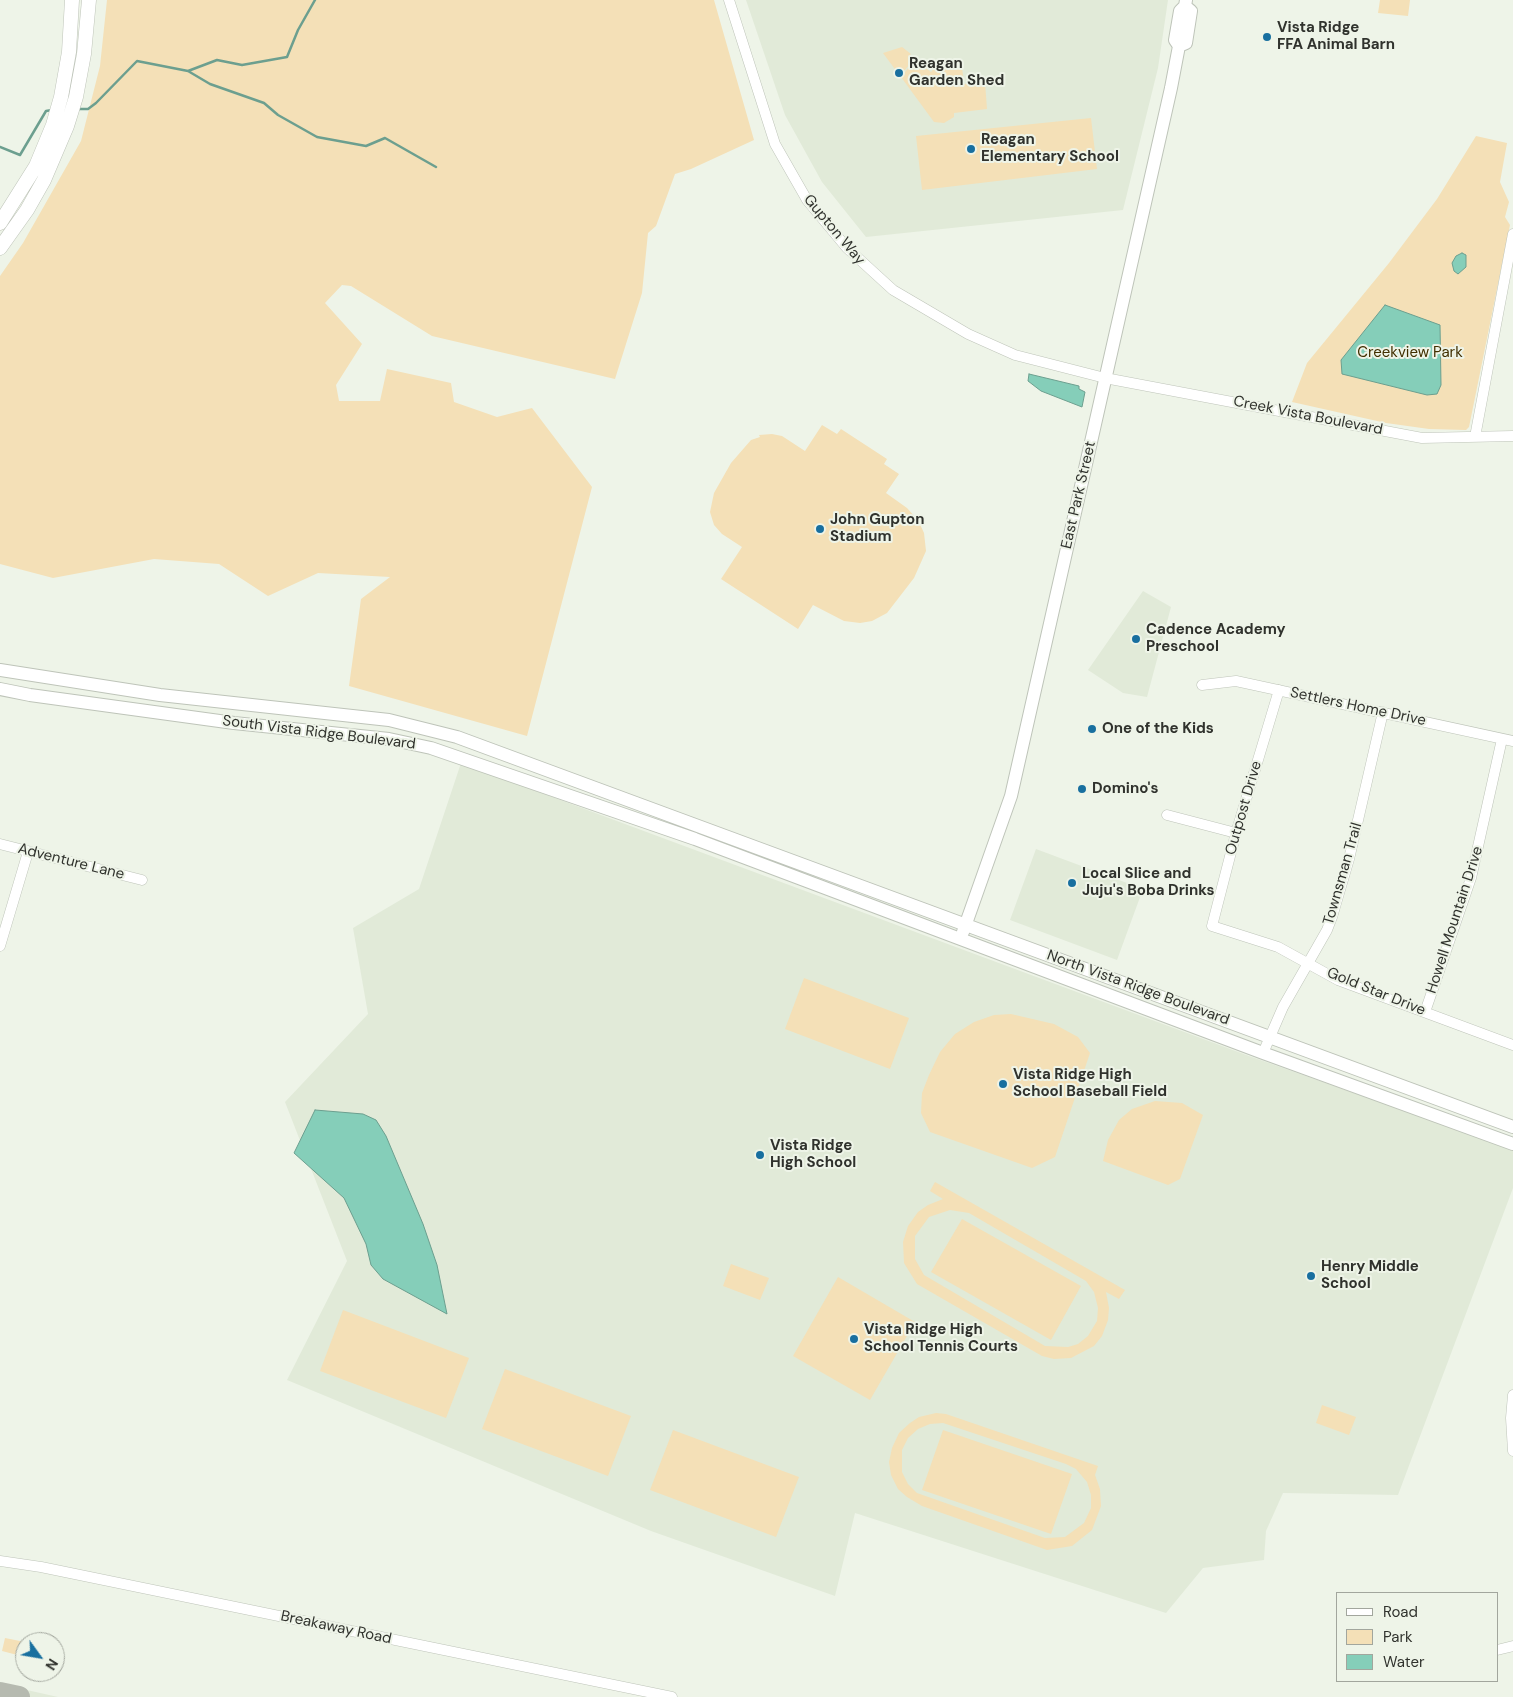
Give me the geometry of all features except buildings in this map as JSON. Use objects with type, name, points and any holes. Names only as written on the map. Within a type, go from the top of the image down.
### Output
[{"type":"main road","points":[[0,223],[36,166],[53,125],[63,91],[69,52],[72,0]]},
{"type":"main road","points":[[0,248],[37,191],[66,126],[79,83],[90,0]]},
{"type":"street","name":"Gupton Way","points":[[729,0],[775,144],[807,200],[846,248],[893,290],[968,334],[1014,355],[1105,378]]},
{"type":"street","name":"East Park Street","points":[[960,939],[1011,796],[1178,46],[1175,40],[1180,11],[1186,3]]},
{"type":"street","points":[[1474,437],[1513,234]]},
{"type":"street","name":"Creek Vista Boulevard","points":[[1105,378],[1422,438],[1513,436]]},
{"type":"street","name":"South Vista Ridge Boulevard","points":[[0,670],[160,695],[389,720],[432,729],[764,850]]},
{"type":"street","name":"Settlers Home Drive","points":[[1202,685],[1236,681],[1513,741]]},
{"type":"street","name":"South Vista Ridge Boulevard","points":[[0,689],[30,695],[234,723],[389,739],[431,748],[508,773],[769,868]]},
{"type":"street","name":"Outpost Drive","points":[[1212,926],[1236,833],[1279,690]]},
{"type":"street","name":"Townsman Trail","points":[[1263,1053],[1283,1007],[1327,930],[1350,859],[1383,712]]},
{"type":"street","name":"Howell Mountain Drive","points":[[1425,1012],[1471,878],[1502,739]]},
{"type":"street","points":[[1166,815],[1236,833]]},
{"type":"street","name":"Adventure Lane","points":[[0,844],[142,880]]},
{"type":"street","name":"North Vista Ridge Boulevard","points":[[764,850],[1512,1125]]},
{"type":"street","points":[[0,946],[28,852]]},
{"type":"street","name":"North Vista Ridge Boulevard","points":[[769,868],[1263,1053],[1510,1142]]},
{"type":"street","name":"Gold Star Drive","points":[[1212,926],[1278,947],[1338,980],[1513,1044]]},
{"type":"street","points":[[1510,1142],[1512,1125]]},
{"type":"street","points":[[1513,1395],[1511,1418],[1513,1451]]},
{"type":"street","name":"Breakaway Road","points":[[0,1561],[42,1567],[672,1697]]},
{"type":"street","points":[[1498,1650],[1513,1646]]},
{"type":"shaded area","name":"Reagan Elementary School","points":[[746,0],[1168,0],[1158,68],[1123,210],[866,237],[822,182],[785,115]]},
{"type":"shaded area","name":"Cadence Academy Preschool","points":[[1143,591],[1171,607],[1147,697],[1123,693],[1088,670]]},
{"type":"shaded area","name":"Vista Ridge High School","points":[[461,763],[1249,1056],[1513,1149],[1513,1188],[1398,1495],[1283,1493],[1266,1531],[1264,1560],[1203,1568],[1166,1613],[855,1513],[835,1596],[651,1531],[287,1380],[347,1261],[285,1102],[368,1014],[353,928],[419,889]]},
{"type":"shaded area","points":[[1036,849],[1143,889],[1117,960],[1010,920]]},
{"type":"shaded area","points":[[0,1684],[58,1697],[0,1697]]},
{"type":"green space","points":[[107,0],[714,0],[754,140],[691,169],[675,174],[656,226],[648,233],[642,293],[615,379],[432,336],[351,286],[342,285],[325,303],[362,344],[336,385],[339,401],[380,401],[387,369],[451,383],[454,402],[497,417],[532,408],[592,487],[527,736],[349,686],[361,599],[390,577],[318,573],[268,596],[219,564],[154,559],[53,578],[0,564],[0,276],[23,243],[81,141],[100,66]]},
{"type":"green space","points":[[1380,0],[1410,0],[1408,16],[1378,13]]},
{"type":"green space","points":[[902,47],[914,59],[900,76],[883,53]]},
{"type":"green space","points":[[915,60],[931,72],[944,60],[944,67],[962,67],[964,84],[985,82],[987,109],[954,113],[954,117],[944,123],[934,122],[901,77]]},
{"type":"green space","points":[[1091,118],[1097,169],[922,190],[916,136]]},
{"type":"green space","name":"Creekview Park","points":[[1476,136],[1507,143],[1500,182],[1509,202],[1505,217],[1510,225],[1469,427],[1466,430],[1429,429],[1386,423],[1292,402],[1307,363],[1389,263],[1437,199]]},
{"type":"green space","name":"John Gupton Stadium","points":[[822,425],[837,434],[841,429],[887,459],[884,464],[899,474],[886,493],[907,508],[918,520],[924,533],[926,551],[914,578],[887,613],[872,621],[860,623],[844,621],[813,605],[798,629],[721,579],[742,547],[722,534],[714,525],[710,512],[714,493],[731,463],[751,440],[760,437],[759,435],[772,434],[782,436],[805,451]]},
{"type":"green space","points":[[804,978],[909,1018],[890,1069],[785,1029]]},
{"type":"green space","name":"Vista Ridge High School Baseball Field","points":[[1011,1014],[1054,1024],[1078,1037],[1090,1053],[1055,1157],[1032,1168],[930,1132],[921,1113],[922,1093],[929,1075],[940,1052],[955,1034],[974,1022],[994,1015]]},
{"type":"green space","points":[[1155,1101],[1182,1103],[1203,1115],[1180,1179],[1168,1185],[1103,1161],[1108,1140],[1119,1120],[1132,1109]]},
{"type":"green space","points":[[935,1182],[1125,1290],[1119,1299],[1106,1292],[1109,1308],[1108,1320],[1102,1336],[1094,1346],[1071,1358],[1054,1359],[1042,1356],[917,1284],[904,1263],[903,1242],[908,1226],[918,1212],[928,1205],[943,1199],[930,1191]],"holes":[[[950,1210],[969,1213],[1086,1281],[1094,1292],[1098,1308],[1097,1321],[1088,1336],[1078,1344],[1068,1347],[1045,1346],[924,1275],[915,1259],[915,1236],[929,1217]]]},
{"type":"green space","points":[[962,1219],[1081,1286],[1051,1340],[931,1272]]},
{"type":"green space","points":[[731,1264],[769,1278],[760,1300],[723,1286]]},
{"type":"green space","name":"Vista Ridge High School Tennis Courts","points":[[838,1277],[915,1322],[870,1400],[793,1356]]},
{"type":"green space","points":[[343,1310],[469,1358],[446,1418],[320,1371]]},
{"type":"green space","points":[[505,1369],[631,1416],[608,1476],[482,1429]]},
{"type":"green space","points":[[1322,1405],[1356,1417],[1349,1435],[1316,1423]]},
{"type":"green space","points":[[936,1413],[946,1414],[1098,1466],[1095,1475],[1100,1489],[1101,1506],[1092,1530],[1072,1546],[1047,1550],[922,1506],[907,1497],[898,1489],[891,1475],[889,1462],[892,1448],[899,1433],[919,1417]],"holes":[[[943,1423],[1076,1469],[1087,1482],[1091,1495],[1091,1508],[1084,1523],[1065,1537],[1045,1538],[917,1493],[908,1484],[902,1472],[902,1450],[908,1438],[918,1429],[930,1424]]]},
{"type":"green space","points":[[673,1430],[799,1477],[776,1537],[650,1490]]},
{"type":"green space","points":[[943,1430],[1072,1474],[1051,1534],[922,1490]]},
{"type":"green space","points":[[5,1638],[15,1640],[15,1654],[2,1651]]},
{"type":"water","points":[[1462,253],[1466,255],[1466,267],[1458,274],[1454,271],[1452,263],[1456,256]]},
{"type":"water","points":[[1385,305],[1440,325],[1441,385],[1437,394],[1427,395],[1342,374],[1341,360]]},
{"type":"water","points":[[1029,374],[1079,386],[1079,389],[1085,392],[1082,407],[1041,391],[1028,381]]},
{"type":"water","points":[[315,1110],[363,1114],[376,1120],[386,1136],[423,1224],[437,1265],[447,1314],[383,1279],[371,1265],[366,1244],[344,1198],[294,1153]]},
{"type":"waterway","points":[[188,71],[217,60],[242,65],[287,57],[298,30],[315,0]]},
{"type":"waterway","points":[[78,109],[88,109],[96,103],[137,61],[188,71],[210,84],[264,103],[278,115],[317,137],[366,146],[385,138],[436,167]]},
{"type":"waterway","points":[[0,147],[20,155],[46,111],[52,110]]},
{"type":"taxiway","points":[[0,1693],[19,1697]]},
{"type":"place","name":"Vista Ridge FFA Animal Barn","points":[[1267,37]]},
{"type":"place","name":"Reagan Garden Shed","points":[[899,73]]},
{"type":"place","name":"Reagan Elementary School","points":[[971,149]]},
{"type":"place","name":"John Gupton Stadium","points":[[820,529]]},
{"type":"place","name":"Cadence Academy Preschool","points":[[1136,639]]},
{"type":"place","name":"One of the Kids","points":[[1092,729]]},
{"type":"place","name":"Domino's","points":[[1082,789]]},
{"type":"place","name":"Local Slice and Juju's Boba Drinks","points":[[1072,883]]},
{"type":"place","name":"Vista Ridge High School Baseball Field","points":[[1003,1084]]},
{"type":"place","name":"Vista Ridge High School","points":[[760,1155]]},
{"type":"place","name":"Henry Middle School","points":[[1311,1276]]},
{"type":"place","name":"Vista Ridge High School Tennis Courts","points":[[854,1339]]}]
